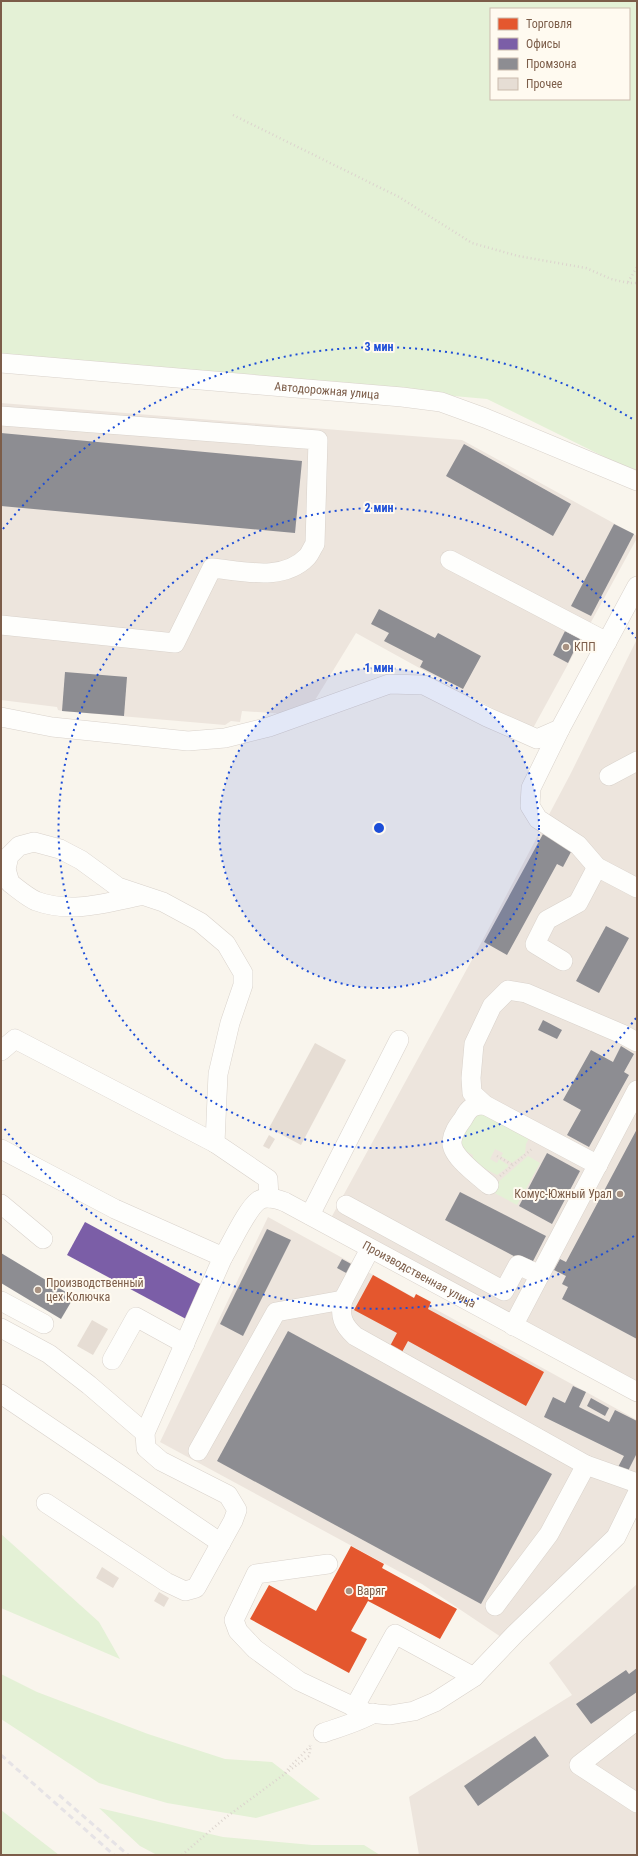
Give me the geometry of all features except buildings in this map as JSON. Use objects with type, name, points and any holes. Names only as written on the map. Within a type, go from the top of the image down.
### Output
[{"type":"street","name":"Автодорожная улица","points":[[1,363],[402,397],[441,402],[485,418],[637,481]]},
{"type":"street","points":[[1,416],[318,440],[315,544],[308,557],[293,568],[274,573],[212,568],[176,643],[1,625]]},
{"type":"street","points":[[450,560],[607,642]]},
{"type":"street","points":[[637,586],[560,729],[531,788],[530,806],[538,819],[578,845],[597,867],[637,887]]},
{"type":"street","points":[[1,717],[52,727],[188,741],[225,738],[269,727],[389,684],[424,685],[487,717],[537,738],[560,729]]},
{"type":"street","points":[[609,776],[637,761]]},
{"type":"street","points":[[140,896],[81,908],[53,906],[35,900],[10,883],[6,869],[9,856],[19,846],[34,842],[60,849],[81,860],[118,887],[140,896],[163,902],[200,922],[226,944],[243,973],[243,985],[230,1024],[218,1074],[215,1143]]},
{"type":"street","points":[[563,961],[535,944],[547,920],[578,903],[597,867]]},
{"type":"street","points":[[598,1165],[485,1104],[472,1093],[471,1078],[474,1044],[492,1006],[508,990],[526,993],[622,1034],[637,1042]]},
{"type":"street","points":[[1,1051],[15,1039],[215,1143],[268,1179],[269,1198],[258,1200],[251,1209],[223,1257],[145,1433],[146,1448],[161,1462],[228,1495],[237,1510],[233,1521],[196,1588],[185,1591],[166,1582],[46,1503]]},
{"type":"street","points":[[310,1215],[399,1040]]},
{"type":"street","points":[[513,1326],[637,1090]]},
{"type":"street","points":[[485,1104],[475,1105],[468,1111],[454,1132],[452,1142],[453,1150],[461,1160],[489,1185]]},
{"type":"street","points":[[1,1148],[115,1209],[223,1257]]},
{"type":"street","name":"Производственная улица","points":[[269,1198],[285,1202],[310,1215],[370,1249],[637,1392]]},
{"type":"street","points":[[1,1204],[43,1238]]},
{"type":"street","points":[[346,1204],[504,1291],[518,1265],[540,1275]]},
{"type":"street","points":[[370,1249],[343,1300],[341,1308],[342,1319],[346,1328],[355,1336],[586,1465],[637,1483]]},
{"type":"street","points":[[198,1451],[276,1312],[343,1300]]},
{"type":"street","points":[[1,1301],[44,1324]]},
{"type":"street","points":[[112,1360],[136,1318],[185,1344]]},
{"type":"street","points":[[1,1328],[49,1354],[89,1385],[145,1433]]},
{"type":"street","points":[[1,1394],[221,1543]]},
{"type":"street","points":[[495,1606],[549,1534],[586,1465]]},
{"type":"street","points":[[328,1564],[256,1574],[234,1620],[238,1631],[255,1649],[299,1681],[354,1708],[372,1713],[390,1715],[414,1711],[436,1702],[474,1678],[515,1634],[616,1537],[637,1494]]},
{"type":"street","points":[[354,1708],[395,1634],[474,1678]]},
{"type":"street","points":[[323,1733],[367,1718],[372,1713]]},
{"type":"street","points":[[637,1720],[579,1765],[637,1803]]},
{"type":"path","points":[[233,115],[399,197],[472,244],[518,256],[586,268],[611,279],[628,283],[637,283]]},
{"type":"path","points":[[628,283],[637,267]]},
{"type":"path","points":[[489,1185],[546,1137]]},
{"type":"path","points":[[497,1156],[513,1165]]},
{"type":"path","points":[[182,1855],[225,1818],[284,1775],[309,1756],[310,1745],[291,1765],[284,1775]]},
{"type":"shaded area","points":[[1,403],[462,440],[637,536],[637,538],[532,730],[356,633],[312,705],[287,714],[242,711],[240,722],[231,721],[225,725],[62,711],[58,710],[57,707],[1,700]]},
{"type":"shaded area","points":[[637,639],[637,1385],[331,1218],[480,945],[571,773]]},
{"type":"shaded area","points":[[268,1217],[637,1420],[637,1471],[611,1529],[501,1637],[422,1584],[160,1442]]},
{"type":"shaded area","points":[[637,1584],[637,1855],[419,1855],[409,1797],[572,1695],[549,1663]]},
{"type":"green space","points":[[1,1],[637,1],[637,473],[487,399],[1,355]]},
{"type":"green space","points":[[482,1110],[530,1136],[526,1144],[525,1153],[512,1163],[501,1156],[503,1153],[495,1149],[490,1159],[497,1163],[499,1159],[508,1165],[508,1167],[497,1175],[472,1162],[473,1155],[460,1148],[456,1141],[471,1115]]},
{"type":"green space","points":[[528,1156],[540,1163],[517,1205],[489,1190]]},
{"type":"green space","points":[[1,1534],[99,1622],[120,1659],[1,1608]]},
{"type":"green space","points":[[1,1674],[37,1692],[148,1734],[225,1759],[272,1762],[320,1799],[256,1818],[167,1803],[99,1783],[1,1719]]},
{"type":"green space","points":[[99,1808],[223,1837],[312,1845],[364,1845],[380,1855],[157,1855],[140,1846]]},
{"type":"green space","points":[[1,1810],[59,1855],[1,1855]]},
{"type":"railway","points":[[1,1755],[114,1855]]},
{"type":"railway","points":[[59,1795],[128,1855]]},
{"type":"place","name":"КПП","points":[[566,647]]},
{"type":"place","name":"Комус-Южный Урал","points":[[620,1194]]},
{"type":"place","name":"Производственный цех Колючка","points":[[38,1290]]},
{"type":"place","name":"Варяг","points":[[349,1591]]}]
